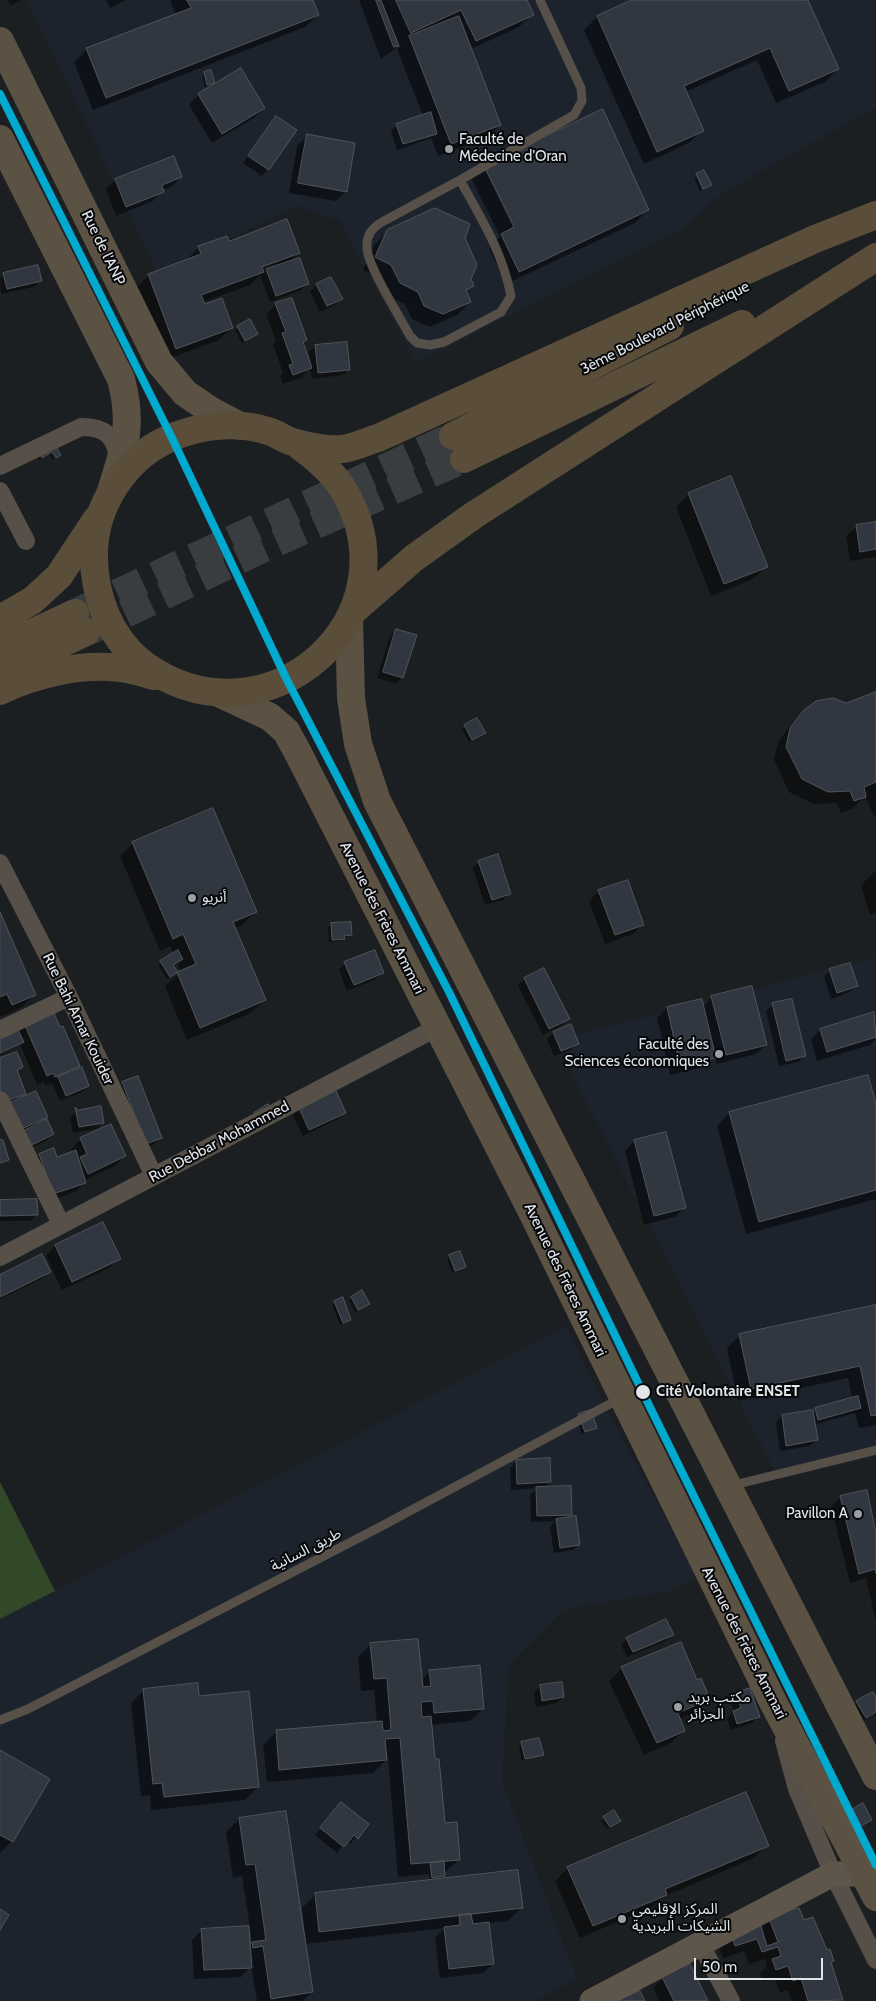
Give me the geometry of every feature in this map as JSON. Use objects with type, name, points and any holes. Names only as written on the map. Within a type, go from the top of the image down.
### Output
[{"type":"highway","points":[[297,444],[343,449],[378,438],[815,240],[876,216]]},
{"type":"highway","name":"3ème Boulevard Périphérique","points":[[852,272],[459,447],[876,220]]},
{"type":"highway","points":[[350,616],[414,558],[474,515],[876,257]]},
{"type":"highway","points":[[0,619],[33,600],[58,576],[130,467],[143,455],[164,441],[188,431],[214,426],[240,426],[269,431],[297,444],[322,463],[342,488],[356,518],[362,549],[362,565],[361,581],[350,616],[335,642],[317,660],[294,676],[272,686],[247,692],[221,694],[191,689],[163,678],[119,668],[79,668],[20,681],[0,691]]},
{"type":"highway","points":[[106,502],[94,540],[93,570],[99,600],[111,627],[130,651],[163,678]]},
{"type":"highway","points":[[0,648],[81,623],[0,672]]},
{"type":"main road","name":"Rue de l'ANP","points":[[0,40],[159,362],[185,393],[210,410],[240,426]]},
{"type":"main road","points":[[0,140],[121,379],[128,404],[126,441],[106,502]]},
{"type":"main road","points":[[350,616],[351,698],[358,744],[377,802],[876,1776]]},
{"type":"main road","name":"Avenue des Frères Ammari","points":[[221,694],[270,717],[286,730],[438,1027],[774,1704],[872,1881]]},
{"type":"main road","points":[[592,2001],[833,1874],[872,1881]]},
{"type":"street","points":[[0,466],[81,427],[94,427],[106,431],[114,444],[118,468]]},
{"type":"street","points":[[0,491],[26,541]]},
{"type":"street","name":"Rue Bahi Amar Kouider","points":[[0,863],[68,997],[154,1176]]},
{"type":"street","points":[[0,1030],[68,997]]},
{"type":"street","name":"Rue Debbar Mohammed","points":[[0,1257],[438,1027]]},
{"type":"street","points":[[0,1100],[61,1224]]},
{"type":"street","points":[[774,1704],[797,1789],[833,1874],[876,1960]]},
{"type":"street","points":[[848,1721],[876,1756]]},
{"type":"street","points":[[700,1943],[731,2001]]},
{"type":"lane","points":[[460,180],[495,243],[508,277],[511,296],[501,312],[460,334],[430,345],[417,343],[410,336],[373,265],[367,248],[369,234],[382,222],[558,124],[579,109],[582,101],[581,88],[540,0]]},
{"type":"lane","name":"طريق السانية","points":[[0,1720],[28,1709],[352,1542],[622,1397]]},
{"type":"lane","points":[[728,1486],[876,1450]]},
{"type":"shaded area","name":"Faculté de Médecine d'Oran","points":[[27,0],[876,0],[876,107],[726,191],[681,229],[416,363],[340,221],[298,206],[158,274]]},
{"type":"shaded area","points":[[876,957],[876,1456],[779,1480],[555,1040]]},
{"type":"shaded area","points":[[566,1326],[603,1403],[697,1576],[670,1591],[563,1610],[509,1665],[502,1782],[577,1979],[535,2001],[0,2001],[0,1619]]},
{"type":"green space","points":[[0,1482],[55,1591],[0,1619]]},
{"type":"building","points":[[187,0],[313,0],[319,15],[106,98],[86,48],[191,8]]},
{"type":"building","points":[[376,0],[381,0],[399,46],[394,47]]},
{"type":"building","points":[[396,0],[527,0],[534,15],[476,41],[461,10],[411,33]]},
{"type":"building","points":[[632,0],[808,0],[839,69],[789,91],[770,48],[684,86],[704,131],[657,152],[597,16]]},
{"type":"building","points":[[459,16],[501,125],[451,144],[409,36]]},
{"type":"building","points":[[241,68],[265,108],[222,134],[198,94]]},
{"type":"building","points":[[211,70],[215,83],[207,85],[204,72]]},
{"type":"building","points":[[603,109],[649,210],[519,272],[501,234],[514,227],[484,166]]},
{"type":"building","points":[[431,112],[437,134],[403,144],[396,124]]},
{"type":"building","points":[[276,116],[297,130],[269,170],[248,156]]},
{"type":"building","points":[[307,134],[355,143],[347,192],[298,183]]},
{"type":"building","points":[[174,156],[182,177],[162,185],[164,192],[126,207],[115,179]]},
{"type":"building","points":[[704,170],[712,185],[703,189],[696,174]]},
{"type":"building","points":[[435,208],[470,224],[465,238],[477,265],[471,279],[474,286],[466,290],[471,302],[443,314],[424,306],[418,292],[400,283],[391,265],[375,257],[387,230]]},
{"type":"building","points":[[287,219],[300,253],[262,267],[264,272],[201,295],[205,304],[222,298],[233,328],[176,349],[148,274],[201,254],[198,246],[227,236],[229,241]]},
{"type":"building","points":[[300,258],[309,284],[276,296],[266,269]]},
{"type":"building","points":[[38,265],[42,281],[7,289],[3,273]]},
{"type":"building","points":[[331,277],[343,299],[327,306],[316,284]]},
{"type":"building","points":[[292,298],[307,340],[303,342],[312,368],[293,375],[289,365],[293,364],[282,333],[286,332],[275,303]]},
{"type":"building","points":[[250,319],[258,334],[245,341],[237,326]]},
{"type":"building","points":[[347,342],[350,370],[318,373],[315,345]]},
{"type":"building","points":[[53,442],[61,455],[56,458],[52,452],[42,458],[38,452]]},
{"type":"building","points":[[731,476],[768,567],[724,584],[688,493]]},
{"type":"building","points":[[876,522],[876,549],[860,552],[856,525]]},
{"type":"building","points":[[396,629],[417,635],[403,678],[383,672]]},
{"type":"building","points":[[876,692],[876,782],[864,787],[866,797],[854,801],[850,791],[828,792],[802,779],[786,747],[790,728],[803,711],[816,701],[833,698],[846,703]]},
{"type":"building","points":[[477,718],[486,733],[472,740],[464,725]]},
{"type":"building","points":[[213,808],[257,912],[233,922],[266,1000],[200,1028],[177,972],[196,964],[183,934],[173,939],[132,842]]},
{"type":"building","points":[[498,854],[511,894],[492,900],[478,861]]},
{"type":"building","points":[[628,880],[644,925],[615,935],[598,890]]},
{"type":"building","points":[[0,912],[36,995],[12,1005],[7,994],[0,997]]},
{"type":"building","points":[[351,922],[352,935],[344,936],[345,939],[332,940],[331,923]]},
{"type":"building","points":[[178,950],[183,959],[173,965],[178,972],[170,977],[160,961]]},
{"type":"building","points":[[375,950],[384,973],[354,985],[344,962]]},
{"type":"building","points":[[850,963],[858,986],[837,993],[829,969]]},
{"type":"building","points":[[544,968],[570,1019],[549,1029],[524,978]]},
{"type":"building","points":[[752,986],[767,1045],[726,1055],[711,996]]},
{"type":"building","points":[[702,999],[716,1058],[680,1066],[667,1007]]},
{"type":"building","points":[[792,999],[806,1056],[786,1061],[772,1003]]},
{"type":"building","points":[[53,1011],[60,1027],[63,1026],[80,1066],[55,1077],[53,1073],[47,1076],[24,1023]]},
{"type":"building","points":[[874,1012],[876,1037],[827,1052],[820,1029]]},
{"type":"building","points":[[13,1020],[24,1042],[0,1053],[0,1027]]},
{"type":"building","points":[[571,1024],[579,1044],[561,1051],[553,1032]]},
{"type":"building","points":[[17,1052],[23,1067],[17,1070],[26,1094],[3,1102],[0,1094],[0,1058]]},
{"type":"building","points":[[82,1067],[89,1086],[66,1096],[58,1077]]},
{"type":"building","points":[[868,1075],[876,1104],[876,1190],[759,1222],[729,1112]]},
{"type":"building","points":[[138,1076],[162,1138],[146,1144],[122,1082]]},
{"type":"building","points":[[36,1091],[48,1117],[17,1131],[5,1105]]},
{"type":"building","points":[[336,1091],[346,1113],[309,1130],[299,1108]]},
{"type":"building","points":[[268,1104],[273,1112],[259,1120],[254,1113]]},
{"type":"building","points":[[101,1106],[104,1123],[79,1127],[75,1107],[78,1110]]},
{"type":"building","points":[[47,1119],[54,1134],[28,1147],[20,1133]]},
{"type":"building","points":[[111,1124],[126,1156],[88,1174],[80,1157],[87,1154],[80,1138]]},
{"type":"building","points":[[666,1132],[686,1208],[654,1216],[634,1140]]},
{"type":"building","points":[[0,1139],[3,1140],[9,1160],[0,1163]]},
{"type":"building","points":[[54,1148],[57,1157],[76,1150],[86,1183],[53,1194],[39,1154]]},
{"type":"building","points":[[37,1199],[38,1215],[0,1216],[0,1200]]},
{"type":"building","points":[[103,1222],[121,1259],[72,1282],[55,1245]]},
{"type":"building","points":[[460,1251],[466,1267],[455,1271],[449,1255]]},
{"type":"building","points":[[42,1254],[51,1272],[0,1297],[0,1275]]},
{"type":"building","points":[[362,1290],[370,1304],[358,1310],[351,1297]]},
{"type":"building","points":[[343,1297],[351,1320],[343,1323],[334,1301]]},
{"type":"building","points":[[876,1305],[876,1415],[871,1416],[860,1366],[751,1389],[739,1334]]},
{"type":"building","points":[[858,1396],[861,1408],[818,1420],[815,1408]]},
{"type":"building","points":[[591,1410],[597,1428],[585,1432],[578,1414]]},
{"type":"building","points":[[813,1410],[818,1440],[786,1446],[782,1415]]},
{"type":"building","points":[[550,1458],[551,1482],[517,1484],[516,1460]]},
{"type":"building","points":[[571,1486],[572,1515],[537,1516],[536,1487]]},
{"type":"building","name":"Pavillon A","points":[[867,1490],[876,1533],[876,1573],[875,1569],[859,1574],[840,1496]]},
{"type":"building","points":[[576,1516],[580,1545],[560,1548],[556,1519]]},
{"type":"building","points":[[666,1619],[674,1635],[633,1652],[626,1638]]},
{"type":"building","points":[[418,1639],[423,1687],[431,1686],[429,1670],[480,1665],[484,1709],[434,1713],[433,1701],[421,1702],[422,1717],[431,1716],[435,1759],[439,1759],[445,1823],[457,1822],[460,1860],[411,1864],[400,1738],[385,1739],[387,1760],[279,1770],[276,1730],[382,1721],[383,1731],[391,1730],[387,1678],[374,1679],[370,1643]]},
{"type":"building","points":[[681,1642],[697,1680],[701,1678],[710,1699],[678,1713],[685,1731],[657,1743],[621,1667]]},
{"type":"building","points":[[562,1682],[564,1697],[542,1701],[540,1685]]},
{"type":"building","points":[[198,1683],[199,1696],[249,1691],[259,1787],[164,1797],[162,1783],[153,1784],[143,1689]]},
{"type":"building","points":[[750,1688],[760,1717],[737,1724],[733,1711],[741,1708],[736,1693]]},
{"type":"building","points":[[873,1692],[876,1697],[876,1712],[866,1718],[856,1701]]},
{"type":"building","points":[[539,1738],[544,1755],[525,1759],[521,1742]]},
{"type":"building","points":[[0,1750],[50,1779],[13,1842],[0,1835]]},
{"type":"building","points":[[746,1792],[769,1846],[665,1889],[667,1895],[593,1926],[567,1867]]},
{"type":"building","points":[[341,1802],[369,1824],[358,1839],[354,1835],[344,1847],[320,1828]]},
{"type":"building","points":[[863,1803],[872,1820],[861,1826],[853,1809]]},
{"type":"building","points":[[614,1810],[621,1821],[610,1827],[603,1817]]},
{"type":"building","points":[[286,1811],[313,1992],[271,1999],[263,1946],[253,1948],[252,1942],[266,1940],[255,1864],[246,1865],[239,1818]]},
{"type":"building","points":[[444,1861],[445,1876],[432,1878],[430,1863]]},
{"type":"building","points":[[518,1870],[523,1908],[319,1932],[315,1893]]},
{"type":"building","points":[[799,1908],[804,1920],[813,1917],[827,1950],[830,1949],[834,1961],[831,1962],[843,2000],[808,2001],[801,1978],[793,1981],[788,1966],[776,1970],[772,1959],[781,1956],[778,1947],[762,1952],[757,1939],[735,1946],[728,1923],[757,1913],[767,1946],[778,1942],[769,1918]]},
{"type":"building","points":[[0,1909],[9,1915],[0,1930]]},
{"type":"building","points":[[471,1914],[473,1924],[489,1922],[494,1964],[449,1969],[444,1927],[460,1925],[459,1915]]},
{"type":"building","points":[[249,1926],[252,1968],[204,1970],[201,1929]]},
{"type":"building","points":[[690,1964],[708,2001],[674,2001],[662,1977]]},
{"type":"building","points":[[640,1991],[645,2001],[616,2001]]},
{"type":"tunnel","points":[[79,611],[453,436]]},
{"type":"tunnel","points":[[87,632],[262,549],[464,459]]},
{"type":"transit line","points":[[0,94],[172,438],[287,680],[450,994],[643,1393],[876,1865]]},
{"type":"place","name":"Faculté de Médecine d'Oran","points":[[449,149]]},
{"type":"place","name":"أنريو","points":[[192,898]]},
{"type":"place","name":"Faculté des Sciences économiques","points":[[719,1054]]},
{"type":"place","name":"Cité Volontaire ENSET","points":[[643,1392]]},
{"type":"place","name":"Pavillon A","points":[[858,1514]]},
{"type":"place","name":"مكتب بريد الجزائر","points":[[678,1707]]},
{"type":"place","name":"المركز الإقليمي الشيكات البريدية","points":[[622,1919]]}]
